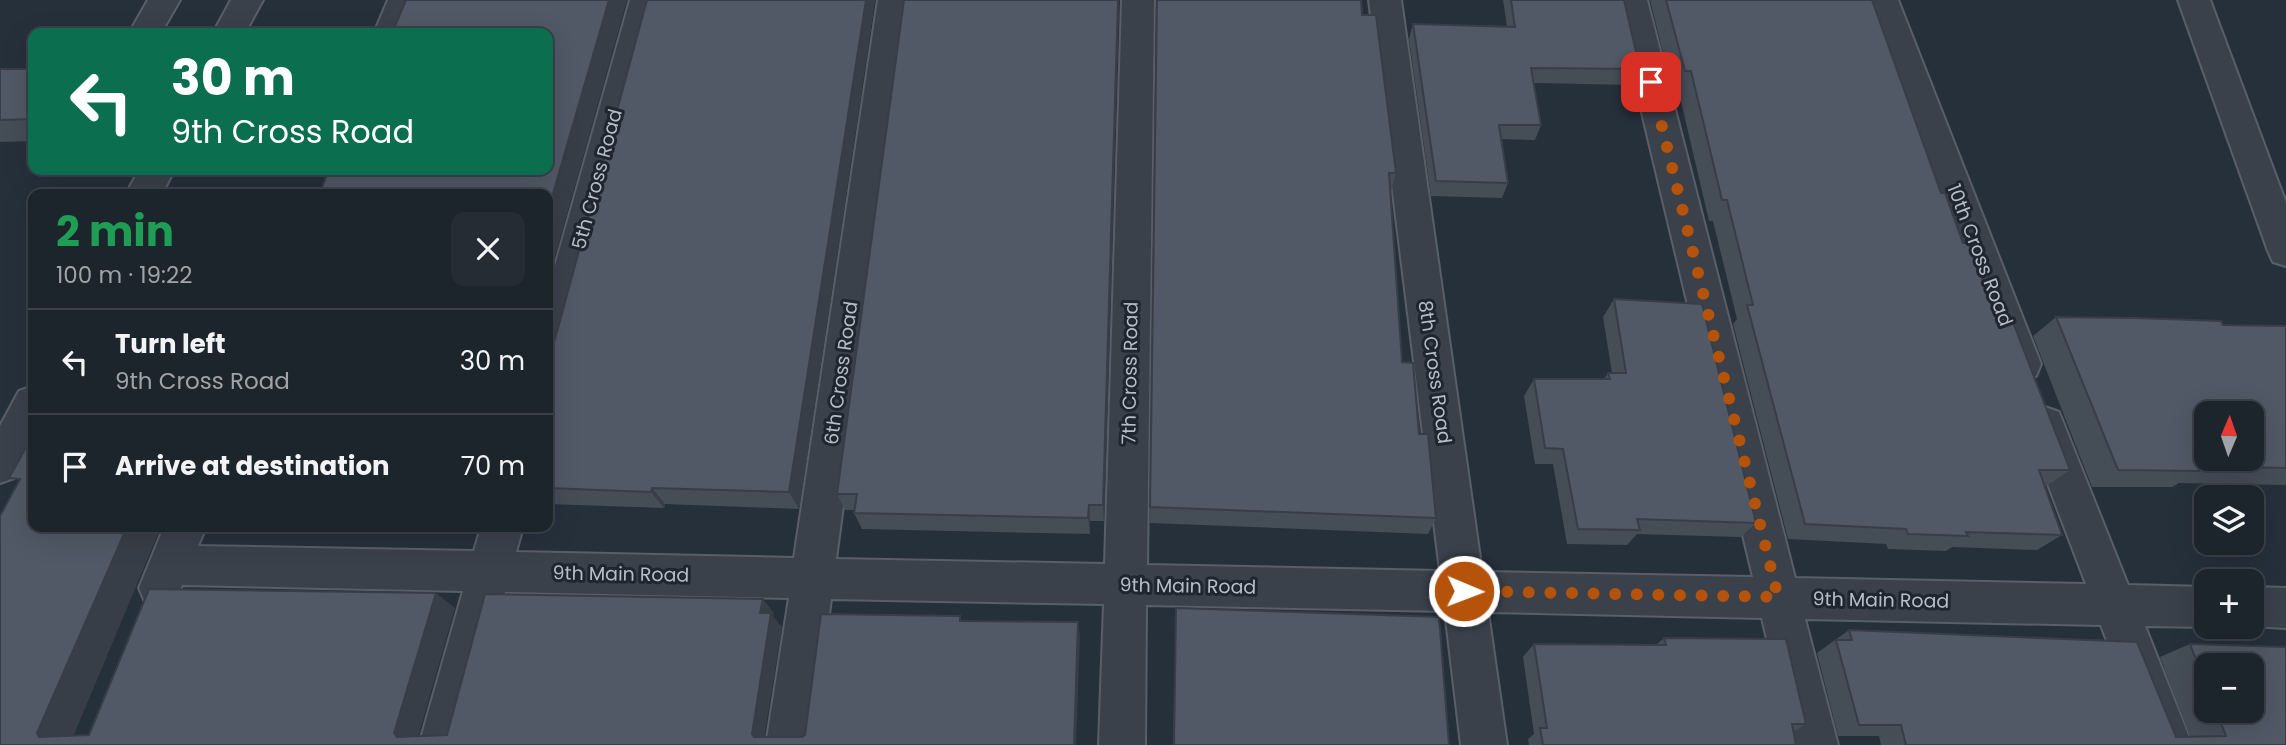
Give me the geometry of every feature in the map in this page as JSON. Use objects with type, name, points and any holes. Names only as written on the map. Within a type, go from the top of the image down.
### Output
[{"type":"street","points":[[148,28],[164,0]]},
{"type":"street","points":[[232,28],[247,0]]},
{"type":"street","points":[[392,28],[404,0]]},
{"type":"street","name":"5th Cross Road","points":[[553,340],[646,0]]},
{"type":"street","name":"6th Cross Road","points":[[789,745],[894,0]]},
{"type":"street","name":"7th Cross Road","points":[[1122,745],[1138,0]]},
{"type":"street","name":"8th Cross Road","points":[[1385,0],[1484,745]]},
{"type":"street","points":[[1631,0],[1815,745]]},
{"type":"street","name":"10th Cross Road","points":[[1882,0],[2169,745]]},
{"type":"street","points":[[2194,0],[2286,251]]},
{"type":"street","points":[[0,465],[28,412]]},
{"type":"street","points":[[142,630],[183,532]]},
{"type":"street","points":[[442,745],[501,532]]},
{"type":"street","name":"9th Main Road","points":[[169,565],[2194,607]]},
{"type":"street","points":[[2264,607],[2286,608]]},
{"type":"building","points":[[406,0],[609,0],[553,194],[553,189],[321,189],[327,175],[553,175],[553,28],[394,28]]},
{"type":"building","points":[[647,0],[866,0],[789,492],[652,488],[651,492],[553,488],[555,339]]},
{"type":"building","points":[[904,0],[1118,0],[1103,505],[1089,505],[1088,518],[854,513],[857,494],[837,494]]},
{"type":"building","points":[[1157,0],[1361,0],[1362,15],[1376,15],[1396,173],[1389,173],[1402,362],[1413,363],[1419,434],[1428,434],[1436,518],[1150,507]]},
{"type":"building","points":[[1511,0],[1624,0],[1640,69],[1531,68],[1541,125],[1499,125],[1508,183],[1436,181],[1413,24],[1515,27]]},
{"type":"building","points":[[1666,0],[1872,0],[1941,193],[1945,193],[1963,243],[1969,243],[1996,317],[2011,317],[2070,470],[2039,470],[2062,535],[1966,532],[1968,536],[1908,534],[1906,529],[1805,524],[1747,305],[1753,305],[1727,200],[1722,200],[1691,71],[1685,71]]},
{"type":"building","points":[[0,69],[28,69],[28,119],[0,120]]},
{"type":"building","points":[[1614,299],[1702,304],[1756,523],[1637,519],[1640,530],[1578,529],[1563,449],[1545,448],[1534,379],[1610,379],[1608,373],[1626,373]]},
{"type":"building","points":[[2056,317],[2221,321],[2223,325],[2286,326],[2286,468],[2264,468],[2264,401],[2194,401],[2194,471],[2118,470]]},
{"type":"building","points":[[28,444],[28,532],[125,532],[37,733],[39,737],[89,735],[149,589],[436,593],[394,733],[397,737],[447,735],[485,594],[763,599],[760,613],[771,613],[752,734],[754,737],[805,735],[821,614],[960,616],[960,621],[1078,622],[1074,745],[0,745],[0,516],[20,479],[9,478]]},
{"type":"building","points":[[1176,608],[1439,617],[1449,745],[1174,745]]},
{"type":"building","points":[[1849,630],[2137,642],[2176,737],[2226,736],[2221,723],[2264,723],[2264,653],[2194,654],[2190,644],[2286,647],[2286,745],[1906,745],[1901,725],[1859,725],[1836,640],[1852,640]]},
{"type":"building","points":[[1664,638],[1786,639],[1806,724],[1792,724],[1796,745],[1543,745],[1540,728],[1547,728],[1534,644],[1666,645]]},
{"type":"route","points":[[1464,591],[1778,597],[1651,82]]}]
